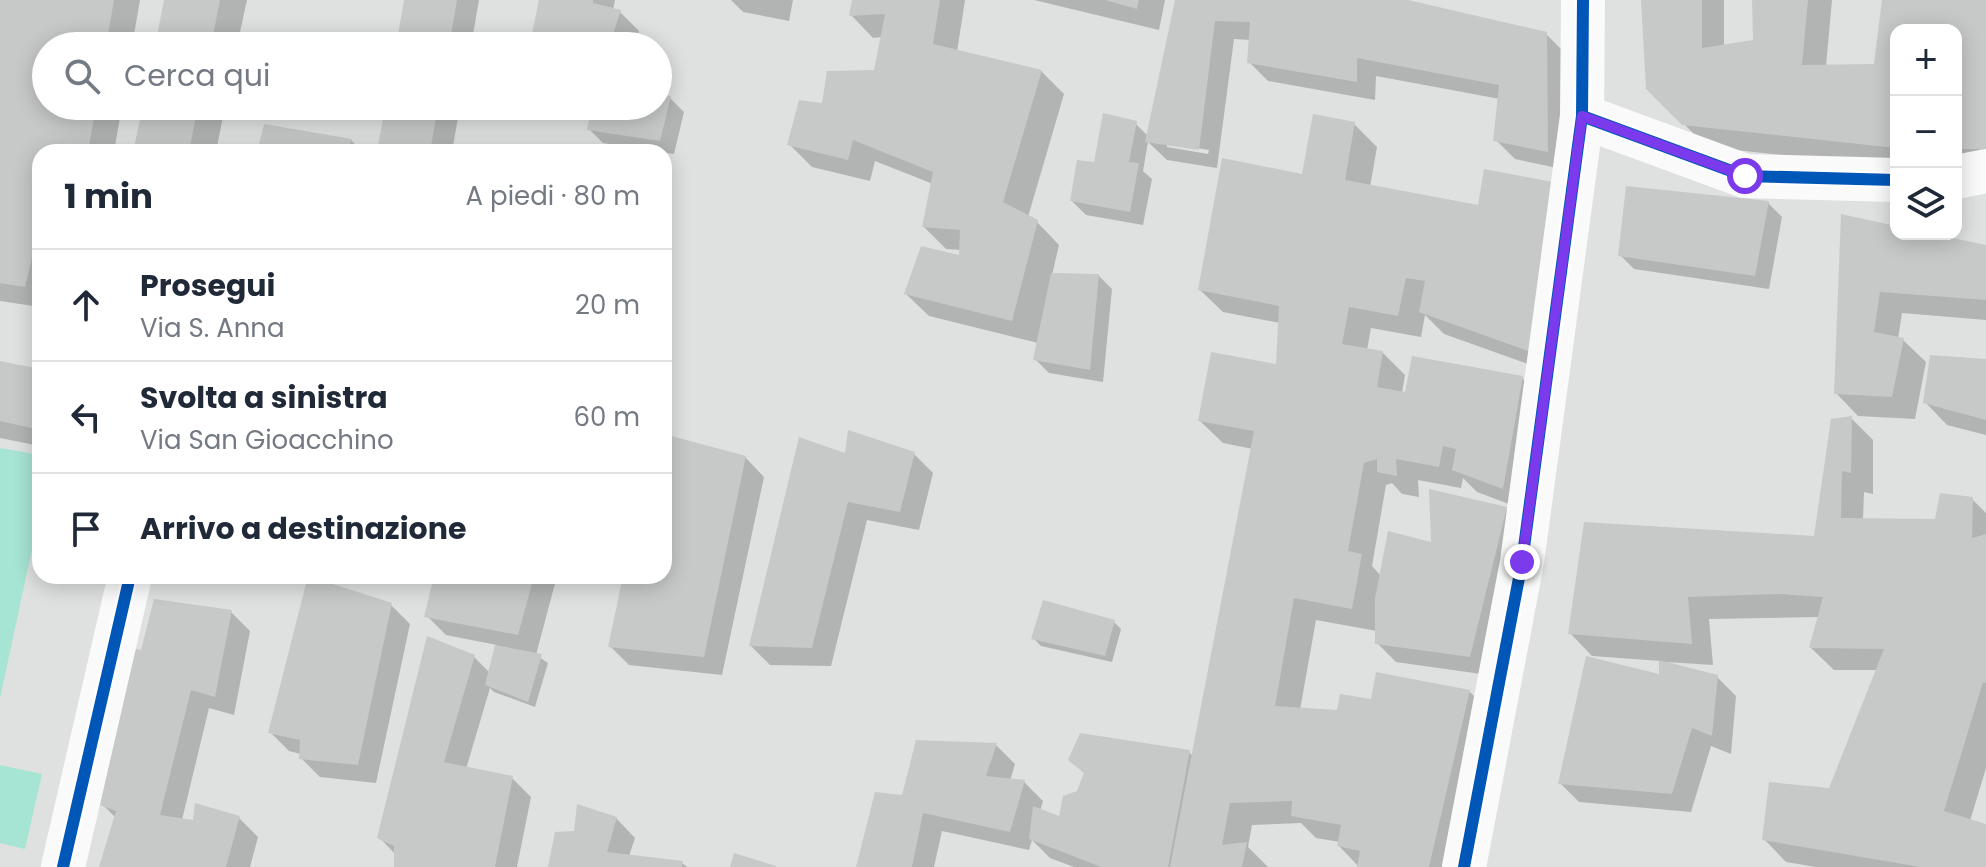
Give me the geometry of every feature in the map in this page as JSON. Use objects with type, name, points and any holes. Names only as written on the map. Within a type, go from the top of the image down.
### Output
[{"type":"street","points":[[1464,867],[1522,562],[1582,116],[1583,0]]},
{"type":"street","points":[[1582,116],[1745,176],[1890,180]]},
{"type":"street","points":[[1962,176],[1986,171]]},
{"type":"street","points":[[63,867],[128,584]]},
{"type":"green space","points":[[0,448],[32,454],[32,549],[0,698]]},
{"type":"green space","points":[[0,765],[42,774],[25,849],[0,843]]},
{"type":"building","points":[[0,0],[114,0],[108,32],[32,32],[32,120],[94,120],[89,144],[32,144],[32,258],[25,287],[0,283]]},
{"type":"building","points":[[164,0],[220,0],[214,32],[158,32]]},
{"type":"building","points":[[404,0],[457,0],[451,32],[398,32]]},
{"type":"building","points":[[539,0],[593,0],[593,3],[621,10],[614,32],[532,32]]},
{"type":"building","points":[[852,0],[940,0],[933,44],[1042,70],[1003,202],[1038,220],[1012,321],[904,294],[921,246],[959,255],[960,230],[922,227],[933,172],[853,140],[848,160],[787,145],[799,100],[822,103],[827,71],[874,70],[885,14],[849,16]]},
{"type":"building","points":[[1105,0],[1139,0],[1137,9]]},
{"type":"building","points":[[1175,0],[1408,0],[1547,32],[1548,152],[1493,141],[1499,85],[1357,58],[1357,82],[1247,63],[1250,22],[1215,21],[1199,150],[1145,142]]},
{"type":"building","points":[[1641,0],[1702,0],[1702,48],[1753,40],[1752,0],[1808,0],[1802,65],[1874,64],[1882,0],[1986,0],[1986,149],[1962,149],[1962,24],[1890,24],[1890,147],[1682,125],[1646,89]]},
{"type":"building","points":[[1103,113],[1137,121],[1129,162],[1139,163],[1130,212],[1070,201],[1077,160],[1094,162]]},
{"type":"building","points":[[1313,114],[1355,122],[1345,180],[1478,205],[1484,169],[1563,184],[1531,352],[1419,312],[1425,281],[1406,278],[1398,316],[1349,307],[1342,344],[1383,351],[1377,387],[1405,392],[1412,356],[1523,376],[1503,489],[1452,470],[1456,449],[1443,446],[1439,467],[1396,459],[1397,476],[1377,472],[1377,459],[1364,463],[1348,551],[1362,554],[1352,609],[1294,598],[1275,706],[1337,710],[1340,694],[1371,699],[1376,672],[1470,690],[1429,867],[1357,867],[1360,851],[1337,846],[1341,825],[1291,816],[1292,801],[1230,803],[1222,845],[1247,842],[1242,867],[1170,867],[1254,431],[1198,421],[1211,352],[1276,364],[1279,306],[1198,290],[1222,158],[1302,174]]},
{"type":"building","points":[[140,120],[195,120],[191,144],[135,144]]},
{"type":"building","points":[[383,120],[436,120],[431,144],[378,144]]},
{"type":"building","points":[[589,120],[665,120],[660,141],[587,130]]},
{"type":"building","points":[[264,124],[352,139],[350,144],[259,144]]},
{"type":"building","points":[[1626,186],[1769,201],[1755,276],[1618,256]]},
{"type":"building","points":[[1841,214],[1890,225],[1890,240],[1962,240],[1986,245],[1986,300],[1880,292],[1874,332],[1904,338],[1892,397],[1834,394]]},
{"type":"building","points":[[1051,273],[1099,274],[1090,370],[1033,360]]},
{"type":"building","points":[[1930,355],[1986,359],[1986,420],[1923,403]]},
{"type":"building","points":[[0,361],[32,367],[32,428],[0,421]]},
{"type":"building","points":[[1852,416],[1851,473],[1842,471],[1841,518],[1935,519],[1940,493],[1973,497],[1972,538],[1986,534],[1986,683],[1983,682],[1944,811],[1986,824],[1986,867],[1920,867],[1762,840],[1769,782],[1829,788],[1884,649],[1809,648],[1823,597],[1779,594],[1688,597],[1692,644],[1568,634],[1584,522],[1814,536],[1831,419]]},
{"type":"building","points":[[848,430],[915,452],[900,512],[848,502],[812,648],[749,646],[799,437],[845,453]]},
{"type":"building","points":[[672,436],[746,456],[704,657],[608,647],[621,584],[672,584]]},
{"type":"building","points":[[1429,489],[1507,507],[1470,657],[1375,644],[1375,598],[1388,531],[1431,542]]},
{"type":"building","points":[[306,584],[333,584],[392,603],[358,765],[299,759],[300,740],[268,733]]},
{"type":"building","points":[[432,584],[532,584],[518,635],[424,617]]},
{"type":"building","points":[[154,599],[232,610],[215,697],[191,690],[160,815],[193,820],[195,803],[240,816],[226,867],[99,867],[116,811],[100,805],[133,648],[141,650]]},
{"type":"building","points":[[1043,600],[1115,620],[1105,656],[1031,639]]},
{"type":"building","points":[[427,636],[475,655],[444,762],[513,776],[495,867],[394,867],[394,846],[377,838]]},
{"type":"building","points":[[495,645],[542,654],[528,702],[485,685]]},
{"type":"building","points":[[1586,656],[1659,674],[1659,660],[1718,675],[1712,736],[1692,728],[1672,794],[1558,784]]},
{"type":"building","points":[[1080,733],[1190,750],[1168,867],[1101,867],[1029,839],[1033,806],[1059,816],[1063,796],[1077,791],[1084,773],[1068,760]]},
{"type":"building","points":[[916,740],[997,743],[986,776],[1025,780],[1010,832],[923,813],[912,867],[856,867],[875,792],[902,795]]},
{"type":"building","points":[[577,804],[617,817],[607,852],[683,861],[682,867],[548,867],[555,832],[574,831]]},
{"type":"building","points":[[734,853],[776,866],[776,867],[730,867]]},
{"type":"cycle path","points":[[1464,867],[1522,562],[1582,116],[1583,0]]},
{"type":"cycle path","points":[[1582,116],[1745,176],[1890,180]]},
{"type":"cycle path","points":[[63,867],[128,584]]},
{"type":"route","points":[[1522,562],[1582,116],[1745,176]]}]
